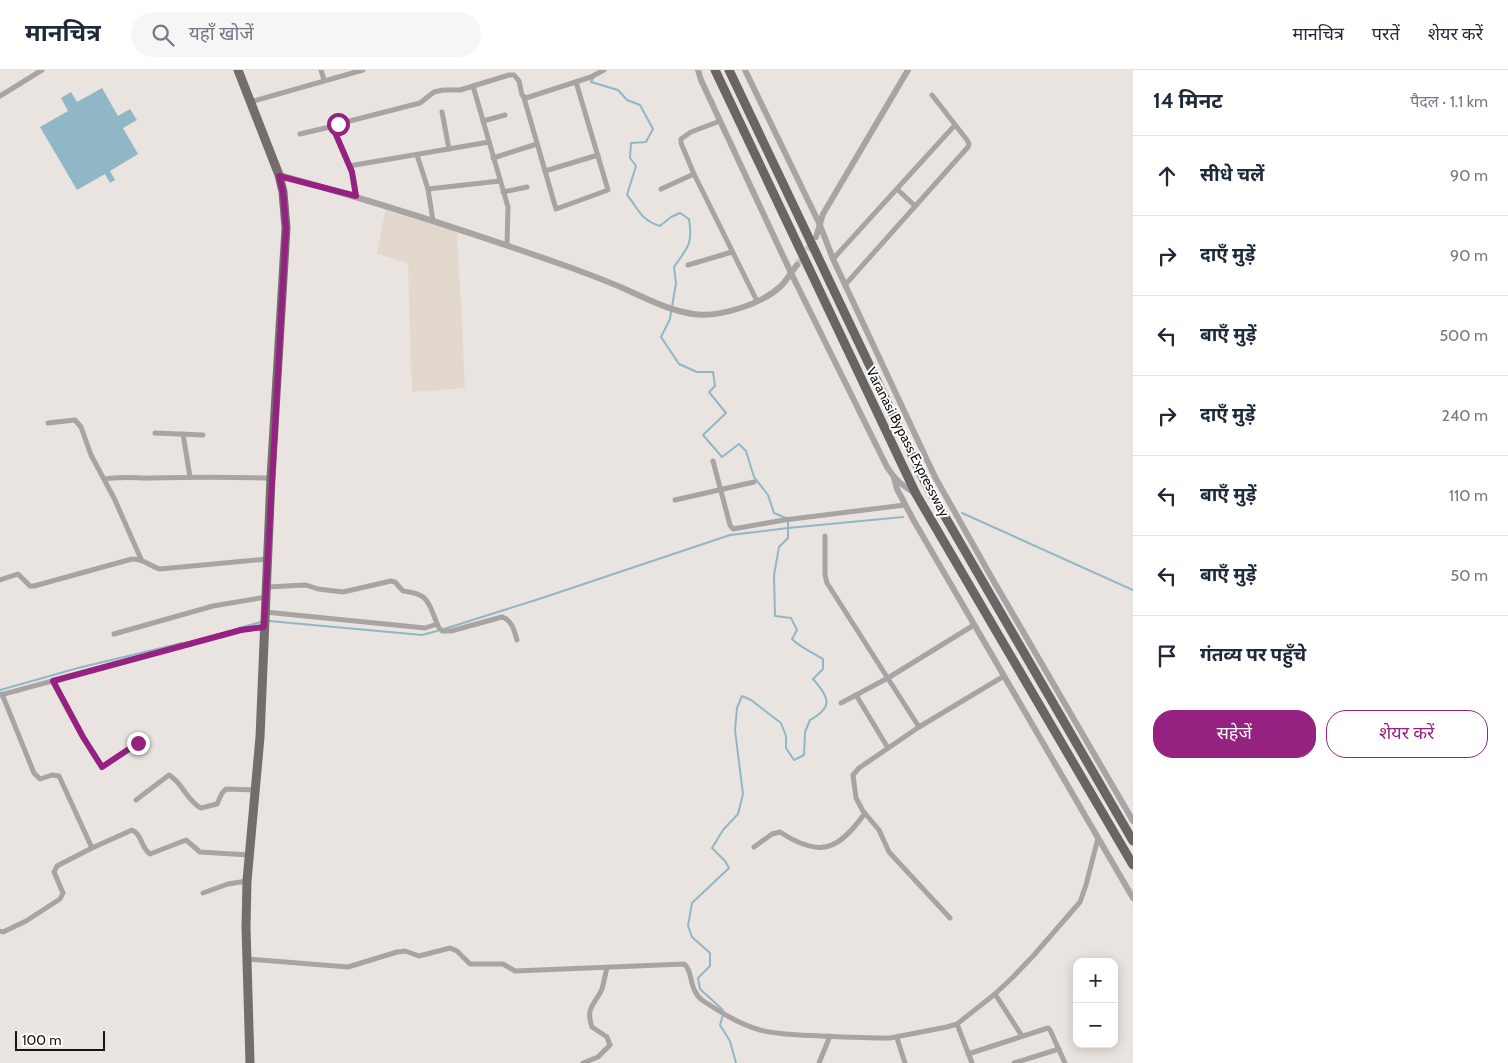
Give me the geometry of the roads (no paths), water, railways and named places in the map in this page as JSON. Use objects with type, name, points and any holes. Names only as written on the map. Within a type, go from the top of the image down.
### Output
[{"type":"highway","name":"Varanasi Bypass Expressway","points":[[714,70],[916,494],[1133,865]]},
{"type":"highway","name":"Varanasi Bypass Expressway","points":[[729,70],[925,482],[1133,841]]},
{"type":"main road","points":[[238,70],[279,176],[284,200],[286,228],[271,478],[260,737],[247,881],[246,927],[250,1063]]},
{"type":"street","points":[[0,96],[41,70]]},
{"type":"street","points":[[321,70],[324,80]]},
{"type":"street","points":[[250,102],[363,70]]},
{"type":"street","points":[[524,98],[594,76],[604,70]]},
{"type":"street","points":[[698,70],[700,80],[886,467],[901,485],[916,494]]},
{"type":"street","points":[[745,70],[820,225],[834,260],[935,477],[1133,821]]},
{"type":"street","points":[[816,237],[823,214],[908,70]]},
{"type":"street","points":[[300,134],[420,103],[434,92],[460,90],[513,72],[519,81],[556,210],[608,190],[576,82]]},
{"type":"street","points":[[473,86],[508,214],[507,245]]},
{"type":"street","points":[[846,286],[968,147],[967,140],[932,95]]},
{"type":"street","points":[[442,112],[449,149]]},
{"type":"street","points":[[483,121],[505,115]]},
{"type":"street","points":[[720,121],[691,132],[681,139],[681,143],[694,174],[757,301]]},
{"type":"street","points":[[834,260],[955,125]]},
{"type":"street","points":[[334,126],[349,166],[356,196]]},
{"type":"street","points":[[349,166],[489,142]]},
{"type":"street","points":[[493,158],[537,144]]},
{"type":"street","points":[[418,154],[428,189],[432,221]]},
{"type":"street","points":[[545,171],[598,155]]},
{"type":"street","points":[[662,189],[694,174]]},
{"type":"street","points":[[279,176],[356,196],[507,245],[606,280],[658,305],[693,314],[713,314],[729,311],[757,301],[781,286],[797,264]]},
{"type":"street","points":[[428,189],[500,181]]},
{"type":"street","points":[[503,192],[527,187]]},
{"type":"street","points":[[897,189],[915,206]]},
{"type":"street","points":[[688,265],[732,252]]},
{"type":"street","points":[[48,423],[69,420],[77,422],[81,427],[91,455],[104,478],[141,559],[154,568],[268,559]]},
{"type":"street","points":[[155,433],[203,435]]},
{"type":"street","points":[[182,434],[190,478]]},
{"type":"street","points":[[712,461],[730,525],[733,529],[784,520],[905,505]]},
{"type":"street","points":[[104,478],[271,478]]},
{"type":"street","points":[[894,478],[905,505],[1133,898]]},
{"type":"street","points":[[675,500],[754,482]]},
{"type":"street","points":[[825,536],[825,575],[827,583],[919,727]]},
{"type":"street","points":[[0,580],[18,574],[30,586],[34,586],[132,559],[141,559]]},
{"type":"street","points":[[266,587],[306,585],[318,589],[343,592],[391,581],[395,582],[403,591],[421,594],[429,604],[442,632],[502,617],[511,623],[517,640]]},
{"type":"street","points":[[114,634],[213,606],[266,597]]},
{"type":"street","points":[[265,612],[425,628],[437,624]]},
{"type":"street","points":[[841,703],[888,678],[974,625]]},
{"type":"street","points":[[92,848],[59,776],[52,775],[40,779],[34,773],[1,695],[241,630],[264,627]]},
{"type":"street","points":[[950,918],[889,852],[879,830],[856,798],[853,775],[859,768],[919,727],[1004,676]]},
{"type":"street","points":[[53,681],[83,737],[102,767],[138,743]]},
{"type":"street","points":[[856,695],[888,748]]},
{"type":"street","points":[[136,800],[169,775],[195,805],[201,808],[217,804],[226,789],[255,790]]},
{"type":"street","points":[[754,847],[772,834],[780,832],[804,846],[814,848],[828,846],[847,835],[865,813]]},
{"type":"street","points":[[0,931],[3,932],[20,924],[60,898],[63,893],[54,869],[92,848],[132,830],[136,832],[146,851],[150,854],[186,840],[200,852],[249,855]]},
{"type":"street","points":[[248,959],[348,967],[396,952],[405,951],[419,956],[450,948],[457,951],[470,964],[503,964],[515,972],[684,964],[688,967],[692,987],[698,996],[720,1012],[740,1023],[780,1034],[897,1038],[957,1024],[996,994],[1034,955],[1080,902],[1098,838]]},
{"type":"street","points":[[203,893],[228,884],[247,881]]},
{"type":"street","points":[[583,1063],[598,1057],[610,1045],[607,1037],[592,1027],[590,1012],[592,1004],[602,988],[607,968]]},
{"type":"street","points":[[996,994],[1022,1036]]},
{"type":"street","points":[[957,1024],[972,1063]]},
{"type":"street","points":[[968,1054],[1048,1028],[1065,1063]]},
{"type":"street","points":[[819,1063],[830,1036]]},
{"type":"street","points":[[897,1038],[905,1063]]},
{"type":"street","points":[[1014,1063],[1058,1049]]},
{"type":"water","points":[[102,88],[118,116],[130,109],[137,120],[123,128],[138,154],[110,171],[115,180],[110,183],[105,174],[77,190],[40,127],[68,111],[61,98],[71,92],[77,102]]},
{"type":"waterway","points":[[593,78],[591,82],[618,90],[627,100],[640,105],[653,129],[646,142],[631,143],[630,158],[636,166],[627,195],[640,214],[653,224],[660,226],[671,217],[680,213],[689,219],[690,240],[683,255],[674,267],[676,283],[672,307]]},
{"type":"waterway","points":[[671,312],[670,319],[661,337],[679,364],[697,372],[713,372],[715,386],[709,392],[726,413],[703,435],[722,457],[739,444],[746,451],[754,477],[768,495],[774,513],[788,519],[788,538],[779,547],[774,575],[775,616],[791,618],[797,630],[792,639],[823,659],[823,669],[813,679],[823,691],[826,706],[823,711],[810,720],[805,732],[804,755],[794,760],[786,748],[786,736],[781,723],[751,700],[742,696],[737,708],[735,730],[743,794],[738,814],[723,830],[712,848],[729,868],[692,903],[688,926],[692,937],[710,953],[710,966],[698,978],[700,989],[723,1010]]},
{"type":"waterway","points":[[962,513],[1133,590]]},
{"type":"waterway","points":[[444,629],[730,535],[903,517]]},
{"type":"waterway","points":[[269,621],[422,635],[437,631]]},
{"type":"waterway","points":[[239,628],[261,622]]},
{"type":"waterway","points":[[0,690],[78,668],[182,643]]},
{"type":"waterway","points":[[723,1015],[720,1025],[730,1041],[736,1063]]},
{"type":"tunnel","points":[[797,265],[813,241]]}]
